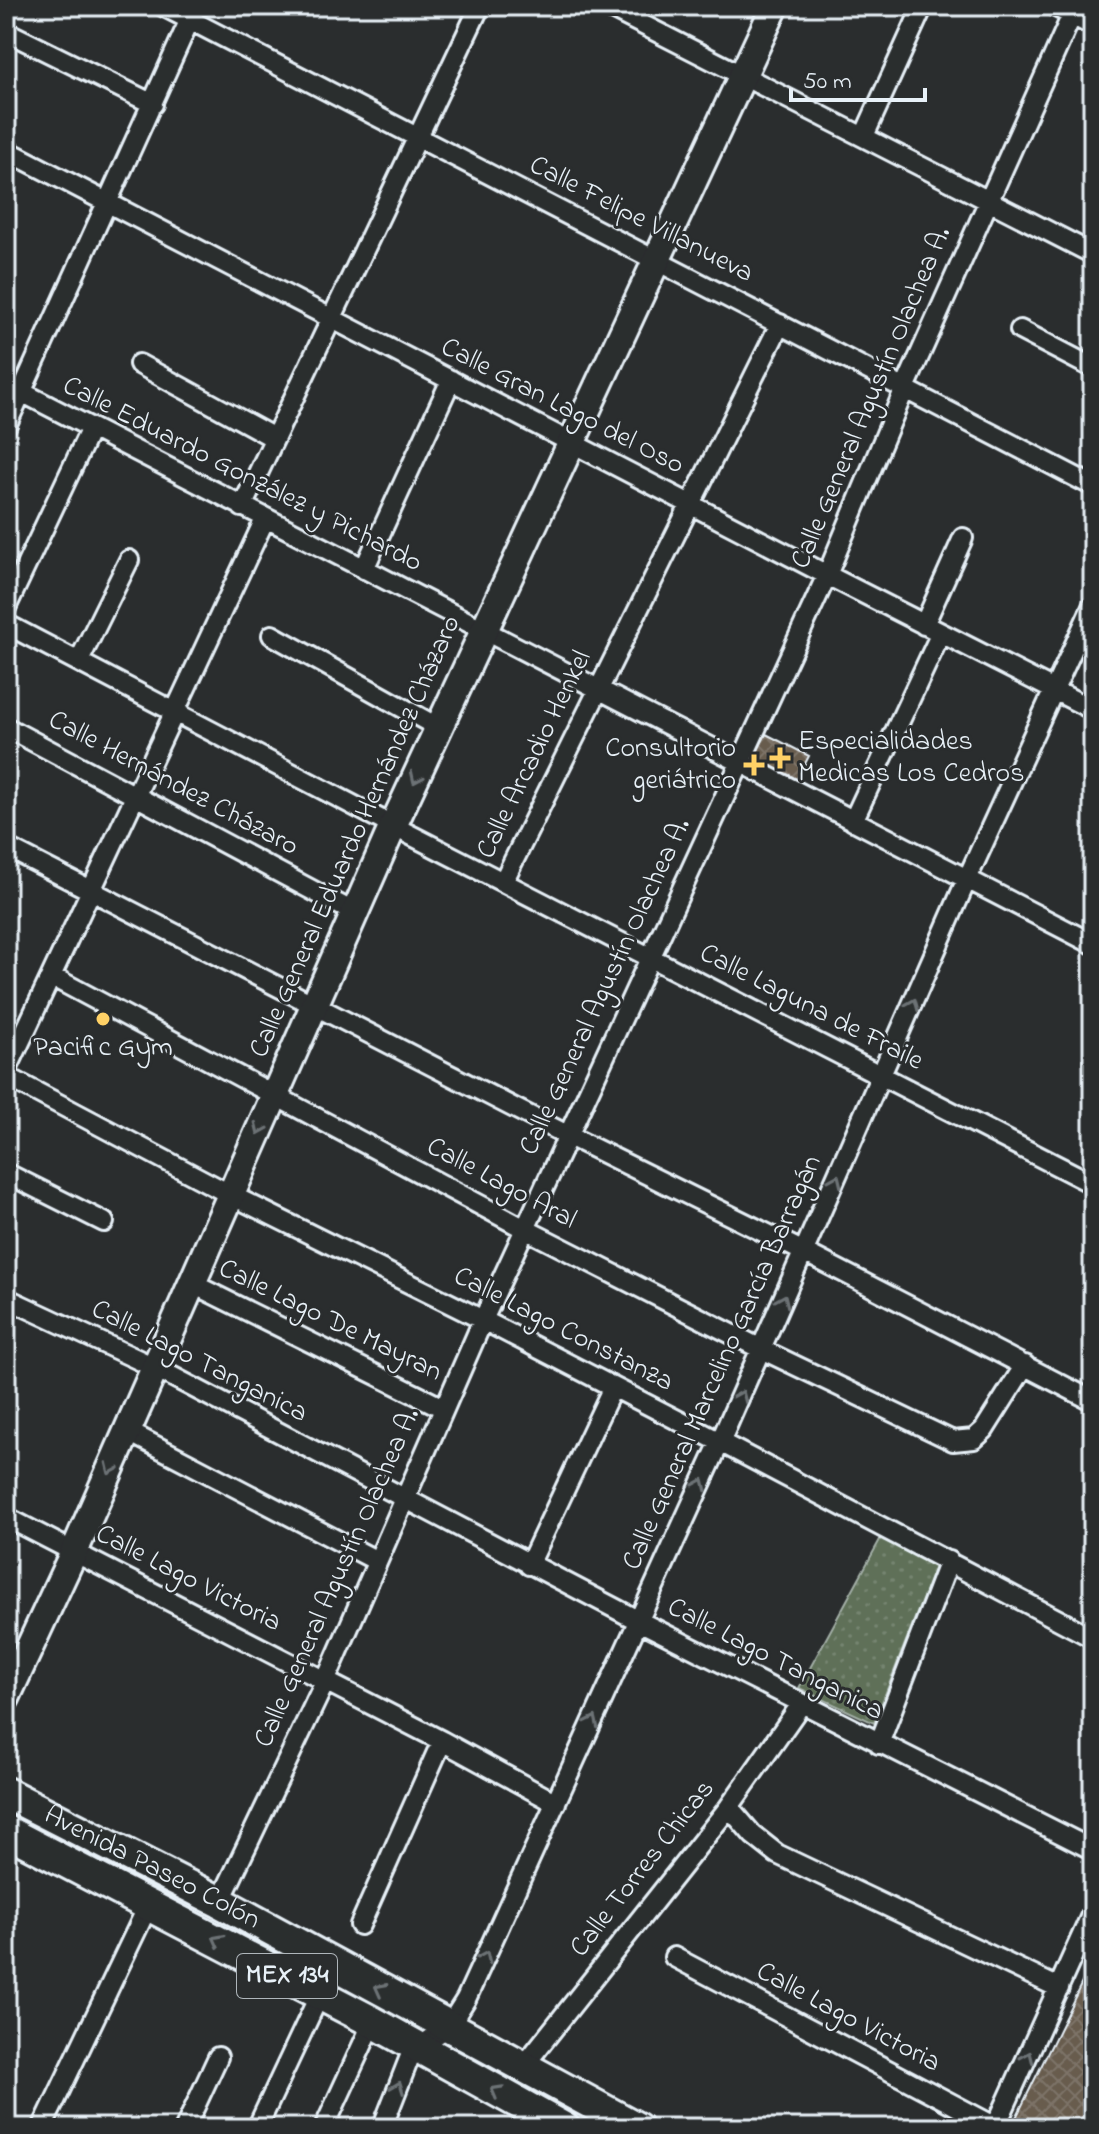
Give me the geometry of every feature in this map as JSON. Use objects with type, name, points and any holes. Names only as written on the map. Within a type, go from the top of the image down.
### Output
[{"type":"main road","name":"Calle General Eduardo Hernández Cházaro","points":[[6,1698],[156,1368],[393,826],[775,6]]},
{"type":"main road","name":"Avenida Paseo Colón","points":[[6,1793],[220,1902],[627,2126]]},
{"type":"main road","name":"Avenida Paseo Colón","points":[[6,1831],[373,2022],[564,2128]]},
{"type":"street","name":"Calle Felipe Villanueva","points":[[163,6],[192,13],[419,136],[1093,486]]},
{"type":"street","points":[[242,507],[480,6]]},
{"type":"street","points":[[606,6],[626,11],[1093,254]]},
{"type":"street","points":[[864,136],[923,6]]},
{"type":"street","points":[[1054,6],[1074,10],[1093,26]]},
{"type":"street","name":"Calle General Agustín Olachea A.","points":[[220,1902],[325,1682],[443,1408],[827,575],[905,388],[1074,10]]},
{"type":"street","points":[[6,426],[14,388],[109,203],[192,13]]},
{"type":"street","points":[[7,32],[153,104]]},
{"type":"street","name":"Calle Gran Lago del Oso","points":[[6,150],[1093,710]]},
{"type":"street","name":"Calle Arcadio Henkel","points":[[6,624],[503,882],[780,324]]},
{"type":"street","points":[[1020,330],[1093,368]]},
{"type":"street","points":[[139,364],[274,438]]},
{"type":"street","points":[[364,569],[451,380]]},
{"type":"street","name":"Calle Eduardo González y Pichardo","points":[[14,388],[1093,944]]},
{"type":"street","points":[[6,608],[91,428]]},
{"type":"street","points":[[6,1074],[265,519]]},
{"type":"street","points":[[853,821],[933,629],[963,538]]},
{"type":"street","points":[[79,661],[129,560]]},
{"type":"street","name":"Calle General Marcelino García Barragán","points":[[382,2128],[404,2070],[418,2048],[449,2026],[466,1999],[720,1442],[967,879],[1093,605]]},
{"type":"street","points":[[272,635],[439,728]]},
{"type":"street","name":"Calle Hernández Cházaro","points":[[6,727],[355,913]]},
{"type":"street","points":[[6,847],[1093,1401]]},
{"type":"street","name":"Calle Laguna de Fraile","points":[[503,882],[1093,1184]]},
{"type":"street","name":"Calle Lago Aral","points":[[51,976],[525,1229],[761,1349],[953,1441],[974,1439],[984,1430],[1025,1365]]},
{"type":"street","name":"Calle Lago Constanza","points":[[6,1074],[231,1195],[483,1320],[1093,1638]]},
{"type":"street","points":[[6,1173],[104,1222]]},
{"type":"street","name":"Calle Lago De Mayran","points":[[193,1284],[443,1408]]},
{"type":"street","name":"Calle Lago Tanganica","points":[[6,1298],[156,1368],[529,1565],[1093,1850]]},
{"type":"street","points":[[529,1565],[613,1387]]},
{"type":"street","points":[[127,1431],[377,1561]]},
{"type":"street","name":"Calle Lago Victoria","points":[[6,1517],[442,1741],[556,1803]]},
{"type":"street","points":[[879,1744],[949,1561]]},
{"type":"street","name":"Calle Torres Chicas","points":[[523,2067],[729,1807],[802,1703]]},
{"type":"street","points":[[360,1925],[442,1741]]},
{"type":"street","points":[[729,1807],[753,1835],[777,1854],[1059,1988]]},
{"type":"street","points":[[42,2128],[149,1904]]},
{"type":"street","points":[[996,2128],[1093,1911]]},
{"type":"street","name":"Calle Lago Victoria","points":[[674,1957],[996,2128]]},
{"type":"street","points":[[257,2128],[320,1994]]},
{"type":"street","points":[[324,2128],[373,2022]]},
{"type":"street","points":[[185,2128],[218,2057]]},
{"type":"green space","points":[[882,1536],[936,1564],[874,1723],[799,1688]]},
{"type":"building","name":"Especialidades Medicas Los Cedros","points":[[766,734],[809,756],[795,783],[752,761]]},
{"type":"building","points":[[1093,1960],[1093,2128],[1011,2128]]},
{"type":"place","name":"Especialidades Medicas Los Cedros","points":[[780,758]]},
{"type":"place","name":"Consultorio geriátrico","points":[[754,765]]},
{"type":"place","name":"Pacific Gym","points":[[103,1019]]}]
